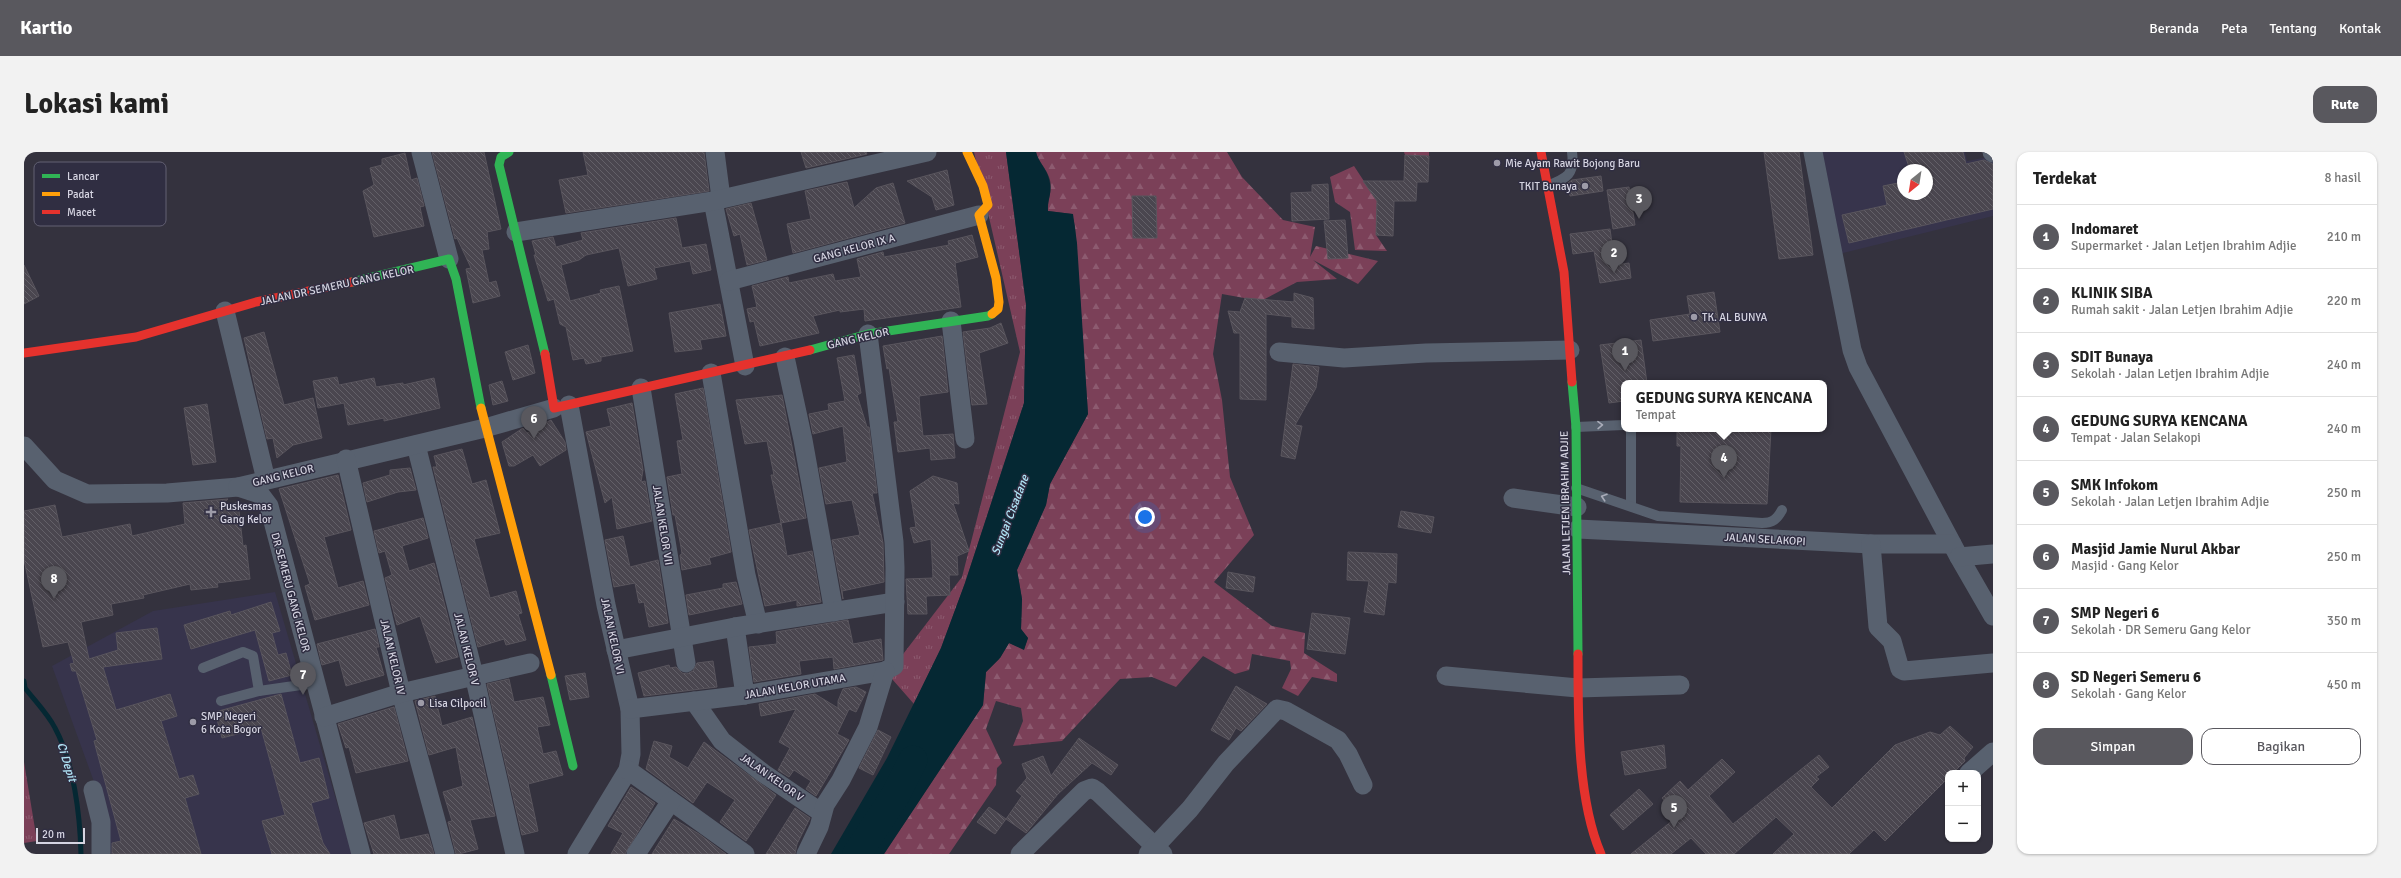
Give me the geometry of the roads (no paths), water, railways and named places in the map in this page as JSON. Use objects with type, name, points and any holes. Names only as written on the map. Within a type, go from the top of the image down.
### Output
[{"type":"street","points":[[421,152],[449,259],[456,279],[485,428],[548,658],[573,766]]},
{"type":"street","points":[[509,152],[501,157],[499,165],[544,350],[562,406]]},
{"type":"street","points":[[715,152],[717,199],[729,281],[745,366]]},
{"type":"street","points":[[516,232],[717,199],[927,152]]},
{"type":"street","points":[[967,152],[984,186],[988,205],[979,215]]},
{"type":"street","name":"JALAN LETJEN IBRAHIM ADJIE","points":[[1541,152],[1564,272],[1576,427],[1578,529],[1578,688],[1584,791],[1594,838],[1601,854]]},
{"type":"street","points":[[1813,152],[1852,350],[1858,367],[1956,550],[1992,611]]},
{"type":"street","name":"GANG KELOR IX A","points":[[729,281],[979,215]]},
{"type":"street","name":"GANG KELOR","points":[[24,446],[55,480],[87,494],[167,493],[238,486],[346,459],[416,445],[485,428],[562,406],[785,357],[868,334],[988,316],[998,309],[1000,302],[999,285],[979,215]]},
{"type":"street","name":"JALAN DR SEMERU GANG KELOR","points":[[24,354],[136,337],[256,302],[398,273],[449,259]]},
{"type":"street","points":[[225,312],[266,480]]},
{"type":"street","points":[[951,321],[965,439]]},
{"type":"street","points":[[806,854],[819,827],[822,813],[868,727],[886,671],[894,666],[894,542],[868,334]]},
{"type":"street","points":[[1279,352],[1344,358],[1426,353],[1570,350]]},
{"type":"street","points":[[785,357],[803,440],[834,612]]},
{"type":"street","points":[[710,373],[746,575],[758,624]]},
{"type":"street","name":"JALAN KELOR VII","points":[[641,388],[686,663]]},
{"type":"street","name":"JALAN KELOR VI","points":[[562,406],[630,709],[631,754],[628,770],[577,854]]},
{"type":"street","name":"JALAN KELOR V","points":[[416,445],[474,675],[515,854]]},
{"type":"street","name":"JALAN KELOR IV","points":[[346,459],[401,693],[445,854]]},
{"type":"street","name":"DR SEMERU GANG KELOR","points":[[238,486],[260,494],[269,506],[361,854]]},
{"type":"street","points":[[1513,498],[1577,507]]},
{"type":"street","name":"JALAN SELAKOPI","points":[[1578,529],[1871,544],[1993,554]]},
{"type":"street","points":[[1871,544],[1878,628],[1892,641],[1900,669],[1904,671],[1993,663]]},
{"type":"street","points":[[616,650],[735,626],[758,624],[895,602]]},
{"type":"street","points":[[735,626],[745,695]]},
{"type":"street","points":[[324,717],[401,693],[530,663]]},
{"type":"street","name":"JALAN KELOR UTAMA","points":[[630,709],[745,695],[886,671]]},
{"type":"street","points":[[1446,676],[1578,688],[1680,685]]},
{"type":"street","name":"JALAN KELOR V","points":[[694,701],[722,741],[763,773],[822,813]]},
{"type":"street","points":[[1020,854],[1088,789],[1098,792],[1155,852],[1226,763],[1277,709],[1286,711],[1338,740],[1348,754],[1363,785]]},
{"type":"street","points":[[1972,770],[1993,752]]},
{"type":"street","points":[[628,770],[671,801],[726,849],[745,854]]},
{"type":"street","points":[[93,790],[102,822],[101,854]]},
{"type":"street","points":[[636,854],[671,801]]},
{"type":"lane","points":[[1547,186],[1570,174],[1574,166],[1572,152]]},
{"type":"lane","points":[[1576,427],[1621,425]]},
{"type":"lane","points":[[1631,432],[1631,506]]},
{"type":"lane","points":[[1576,488],[1658,516],[1762,524],[1771,523],[1778,518],[1782,510]]},
{"type":"lane","points":[[203,668],[247,652],[253,656],[259,691]]},
{"type":"lane","points":[[221,701],[259,691],[315,683]]},
{"type":"water","points":[[1006,152],[1036,152],[1048,175],[1050,184],[1048,211],[1073,214],[1077,243],[1088,414],[1050,484],[1046,505],[1017,570],[1022,599],[1021,629],[1028,638],[1024,650],[1009,643],[1000,658],[986,672],[983,705],[884,854],[831,854],[887,758],[941,648],[965,583],[1024,403],[1026,304]]},
{"type":"waterway","name":"Ci Depit","points":[[24,681],[25,688],[52,723],[62,742],[67,757],[75,790],[81,854]]},
{"type":"waterway","name":"Sungai Cisadane","points":[[857,854],[895,796],[913,760]]},
{"type":"place","name":"Mie Ayam Rawit Bojong Baru","points":[[1497,163]]},
{"type":"place","name":"TKIT Bunaya","points":[[1585,186]]},
{"type":"place","name":"SDIT Bunaya","points":[[1639,219]]},
{"type":"place","name":"KLINIK SIBA","points":[[1614,273]]},
{"type":"place","name":"TK. AL BUNYA","points":[[1694,317]]},
{"type":"place","name":"Indomaret","points":[[1625,371]]},
{"type":"place","name":"Masjid Jamie Nurul Akbar","points":[[534,439]]},
{"type":"place","name":"GEDUNG SURYA KENCANA","points":[[1724,478]]},
{"type":"place","name":"Puskesmas Gang Kelor","points":[[211,512]]},
{"type":"place","name":"SD Negeri Semeru 6","points":[[54,599]]},
{"type":"place","name":"SMP Negeri 6","points":[[303,695]]},
{"type":"place","name":"Lisa Cilpocil","points":[[421,703]]},
{"type":"place","name":"SMP Negeri 6 Kota Bogor","points":[[193,722]]},
{"type":"place","name":"SMK Infokom","points":[[1674,828]]}]
